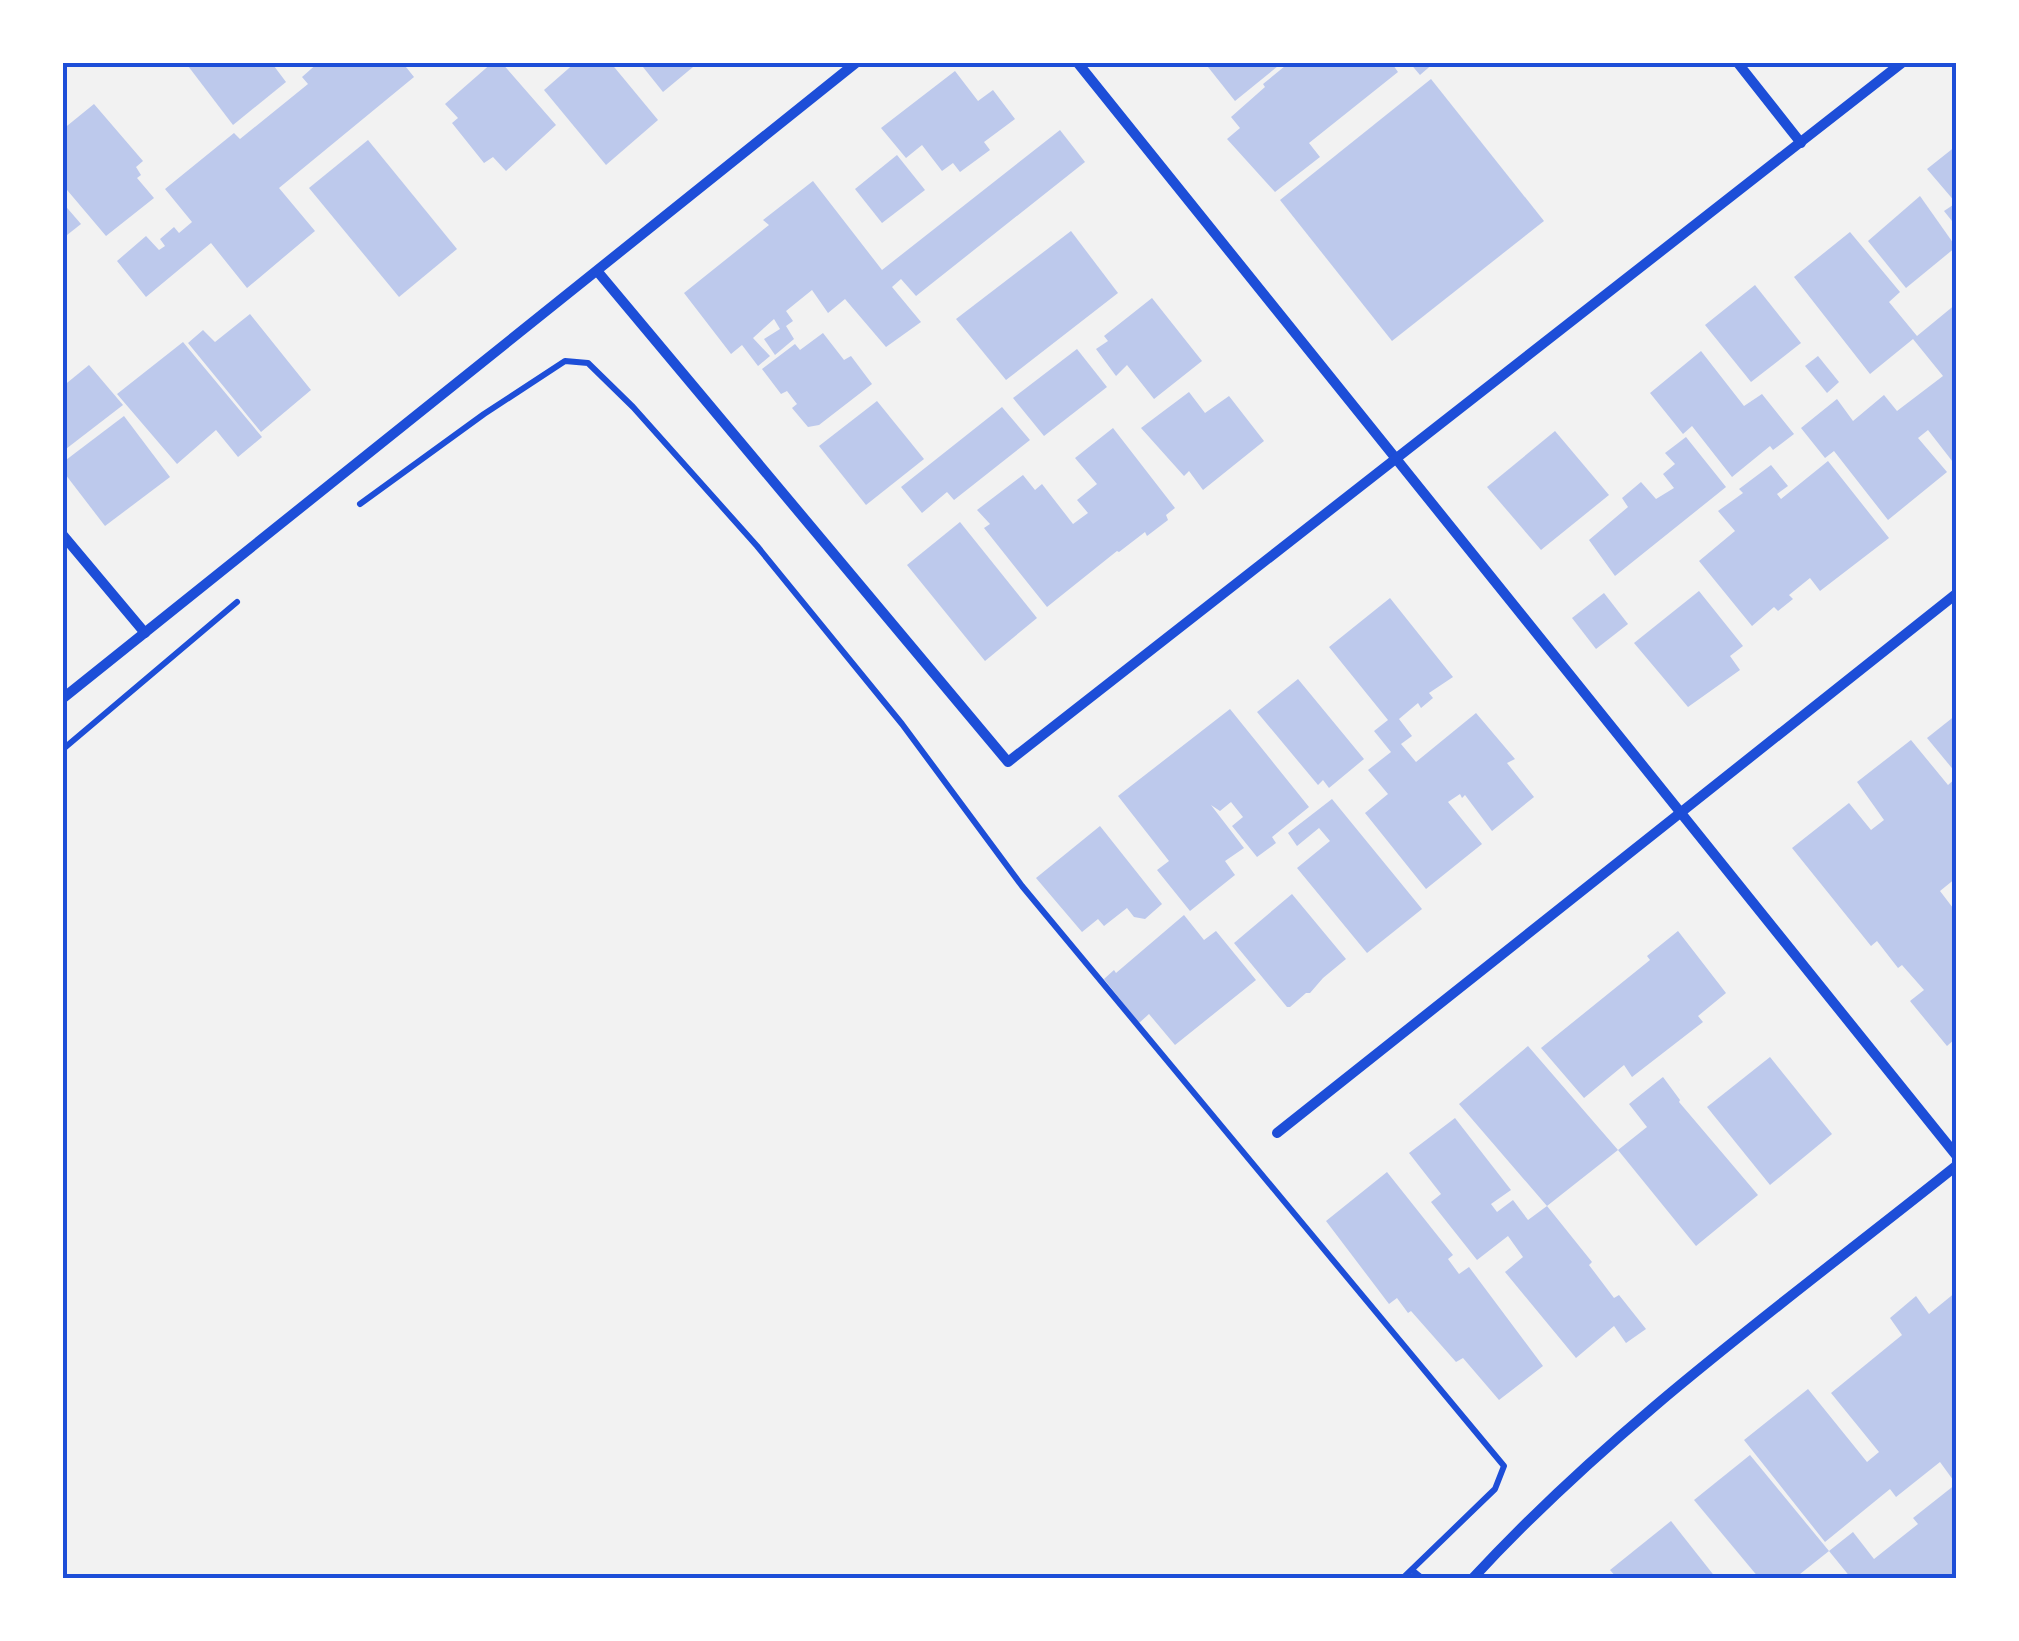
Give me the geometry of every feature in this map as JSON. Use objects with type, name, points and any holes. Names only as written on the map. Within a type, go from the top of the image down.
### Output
[{"type":"street","points":[[62,699],[857,62]]},
{"type":"street","points":[[1076,62],[1956,1156]]},
{"type":"street","points":[[1737,62],[1800,142]]},
{"type":"street","points":[[598,272],[1008,762],[1903,62]]},
{"type":"street","points":[[62,534],[145,633]]},
{"type":"street","points":[[1277,1133],[1956,594]]},
{"type":"street","points":[[1474,1578],[1569,1480],[1637,1420],[1956,1166]]},
{"type":"path","points":[[344,515],[484,414],[565,362],[588,364],[633,408],[758,546],[902,724],[1022,886],[1504,1466],[1494,1489],[1403,1578]]},
{"type":"path","points":[[62,750],[239,600]]},
{"type":"path","points":[[1412,1570],[1422,1578]]},
{"type":"building","points":[[185,62],[271,62],[286,82],[233,125]]},
{"type":"building","points":[[319,62],[402,62],[414,77],[279,188],[315,231],[247,288],[211,243],[146,297],[117,261],[146,236],[159,250],[165,246],[160,239],[174,227],[179,233],[192,222],[165,189],[234,133],[240,139],[308,84],[302,77]]},
{"type":"building","points":[[493,62],[501,62],[556,125],[506,171],[493,157],[484,163],[452,123],[458,118],[445,104]]},
{"type":"building","points":[[576,62],[610,62],[658,120],[606,165],[544,90]]},
{"type":"building","points":[[639,62],[699,62],[663,92]]},
{"type":"building","points":[[1204,62],[1283,62],[1235,101]]},
{"type":"building","points":[[1290,62],[1391,62],[1398,72],[1309,143],[1320,157],[1275,192],[1227,139],[1240,128],[1231,117]]},
{"type":"building","points":[[1409,62],[1435,62],[1420,75]]},
{"type":"building","points":[[955,71],[978,101],[993,90],[1015,119],[984,142],[990,150],[960,172],[953,163],[942,171],[922,145],[906,158],[881,128]]},
{"type":"building","points":[[1431,79],[1544,221],[1392,341],[1280,200]]},
{"type":"building","points":[[94,104],[143,161],[136,167],[141,175],[137,178],[154,198],[106,236],[62,184],[62,130]]},
{"type":"building","points":[[1060,130],[1085,162],[916,296],[901,279],[892,287],[921,322],[886,347],[845,299],[828,313],[812,290],[786,311],[793,321],[786,326],[794,339],[775,355],[764,339],[780,329],[774,319],[753,338],[770,356],[758,366],[742,345],[731,354],[684,293],[769,225],[763,220],[813,181],[882,270]]},
{"type":"building","points":[[368,140],[457,249],[399,297],[309,188]]},
{"type":"building","points":[[1956,146],[1956,203],[1927,169]]},
{"type":"building","points":[[897,155],[925,190],[882,223],[855,189]]},
{"type":"building","points":[[1920,196],[1956,247],[1906,288],[1868,241]]},
{"type":"building","points":[[62,202],[81,224],[62,239]]},
{"type":"building","points":[[1956,203],[1956,226],[1944,211]]},
{"type":"building","points":[[1071,231],[1118,293],[1006,380],[956,319]]},
{"type":"building","points":[[1850,232],[1900,292],[1889,302],[1917,336],[1956,304],[1956,466],[1928,430],[1918,438],[1947,472],[1888,520],[1834,451],[1825,458],[1801,428],[1837,399],[1853,421],[1884,395],[1897,411],[1943,376],[1913,339],[1870,374],[1794,277]]},
{"type":"building","points":[[1755,285],[1801,343],[1751,382],[1705,325]]},
{"type":"building","points":[[1152,298],[1202,361],[1154,399],[1127,365],[1116,376],[1096,349],[1108,341],[1104,336]]},
{"type":"building","points":[[250,314],[311,390],[261,432],[188,343],[203,330],[215,342]]},
{"type":"building","points":[[823,333],[844,360],[851,356],[872,384],[819,425],[808,427],[792,408],[797,404],[787,391],[781,394],[762,369],[795,344],[800,350]]},
{"type":"building","points":[[183,342],[262,437],[238,457],[216,430],[177,464],[117,394]]},
{"type":"building","points":[[1077,349],[1107,387],[1044,436],[1013,398]]},
{"type":"building","points":[[1701,351],[1744,406],[1762,394],[1794,434],[1773,450],[1770,446],[1732,477],[1692,426],[1683,434],[1650,393]]},
{"type":"building","points":[[1818,356],[1839,382],[1827,393],[1805,366]]},
{"type":"building","points":[[89,365],[123,405],[62,452],[62,387]]},
{"type":"building","points":[[1189,392],[1205,413],[1229,396],[1264,441],[1203,490],[1189,471],[1184,476],[1141,428]]},
{"type":"building","points":[[877,401],[924,459],[866,505],[819,446]]},
{"type":"building","points":[[1002,407],[1030,440],[954,500],[947,492],[922,513],[901,487]]},
{"type":"building","points":[[124,416],[170,477],[105,526],[62,470],[62,463]]},
{"type":"building","points":[[1113,428],[1175,508],[1166,515],[1168,520],[1117,551],[1047,607],[984,528],[990,524],[977,510],[1023,475],[1035,490],[1042,484],[1073,524],[1088,513],[1077,500],[1097,484],[1075,458]]},
{"type":"building","points":[[1555,431],[1609,495],[1541,550],[1487,487]]},
{"type":"building","points":[[1686,437],[1726,487],[1615,576],[1589,540],[1628,507],[1622,498],[1641,482],[1656,499],[1674,488],[1663,474],[1675,464],[1665,453]]},
{"type":"building","points":[[1828,461],[1889,538],[1820,591],[1810,578],[1789,595],[1793,599],[1778,611],[1774,607],[1752,626],[1699,561],[1735,531],[1718,511],[1771,465],[1788,486],[1777,494],[1781,499]]},
{"type":"building","points":[[960,522],[1037,618],[985,661],[907,565]]},
{"type":"building","points":[[1699,591],[1743,646],[1730,656],[1740,670],[1688,707],[1634,643]]},
{"type":"building","points":[[1604,593],[1628,624],[1596,649],[1572,618]]},
{"type":"building","points":[[1390,598],[1453,677],[1429,693],[1433,698],[1421,708],[1418,703],[1399,719],[1412,736],[1401,744],[1416,762],[1476,713],[1515,759],[1507,763],[1534,797],[1492,831],[1465,795],[1448,802],[1482,844],[1426,889],[1365,813],[1388,794],[1368,770],[1391,752],[1374,731],[1388,720],[1329,647]]},
{"type":"building","points":[[1298,679],[1364,759],[1329,788],[1323,780],[1318,785],[1257,712]]},
{"type":"building","points":[[1230,709],[1309,807],[1272,837],[1276,843],[1257,857],[1232,826],[1243,817],[1231,802],[1220,811],[1211,805],[1244,848],[1225,861],[1235,875],[1190,911],[1157,870],[1169,861],[1118,796]]},
{"type":"building","points":[[1956,715],[1956,773],[1927,738]]},
{"type":"building","points":[[1911,740],[1948,785],[1956,778],[1956,878],[1940,891],[1956,912],[1956,1038],[1947,1046],[1910,1001],[1924,990],[1902,965],[1898,968],[1877,941],[1871,946],[1792,848],[1849,803],[1871,830],[1884,820],[1857,782]]},
{"type":"building","points":[[1332,799],[1422,909],[1367,953],[1297,868],[1330,841],[1319,828],[1297,846],[1288,833]]},
{"type":"building","points":[[1100,826],[1162,904],[1145,919],[1134,917],[1127,908],[1104,926],[1098,919],[1082,932],[1036,878]]},
{"type":"building","points":[[1292,894],[1346,959],[1310,993],[1287,1007],[1234,943]]},
{"type":"building","points":[[1184,915],[1204,940],[1216,931],[1256,980],[1175,1045],[1149,1014],[1139,1023],[1104,979]]},
{"type":"building","points":[[1678,931],[1726,993],[1698,1016],[1703,1022],[1632,1077],[1624,1065],[1584,1098],[1541,1048],[1650,960],[1647,956]]},
{"type":"building","points":[[1528,1046],[1618,1150],[1547,1206],[1459,1104]]},
{"type":"building","points":[[1770,1057],[1832,1134],[1770,1185],[1707,1107]]},
{"type":"building","points":[[1663,1077],[1679,1102],[1758,1195],[1696,1246],[1618,1150],[1647,1127],[1629,1104]]},
{"type":"building","points":[[1455,1118],[1511,1190],[1491,1204],[1497,1212],[1513,1200],[1528,1220],[1547,1206],[1592,1262],[1589,1265],[1614,1298],[1619,1295],[1646,1329],[1626,1343],[1614,1326],[1576,1358],[1505,1272],[1523,1257],[1508,1236],[1477,1260],[1431,1202],[1441,1194],[1409,1153]]},
{"type":"building","points":[[1387,1172],[1453,1255],[1448,1259],[1459,1274],[1469,1267],[1543,1366],[1499,1400],[1463,1358],[1456,1362],[1397,1298],[1389,1304],[1326,1221]]},
{"type":"building","points":[[1956,1292],[1956,1484],[1940,1462],[1896,1497],[1890,1489],[1825,1542],[1744,1440],[1808,1389],[1867,1462],[1879,1452],[1831,1393],[1902,1335],[1890,1318],[1916,1296],[1929,1314]]},
{"type":"building","points":[[1750,1455],[1829,1551],[1795,1578],[1759,1578],[1694,1500]]},
{"type":"building","points":[[1956,1484],[1956,1578],[1851,1578],[1829,1551],[1853,1532],[1874,1559],[1918,1524],[1913,1518]]},
{"type":"building","points":[[1671,1521],[1716,1578],[1617,1578],[1610,1570]]}]
